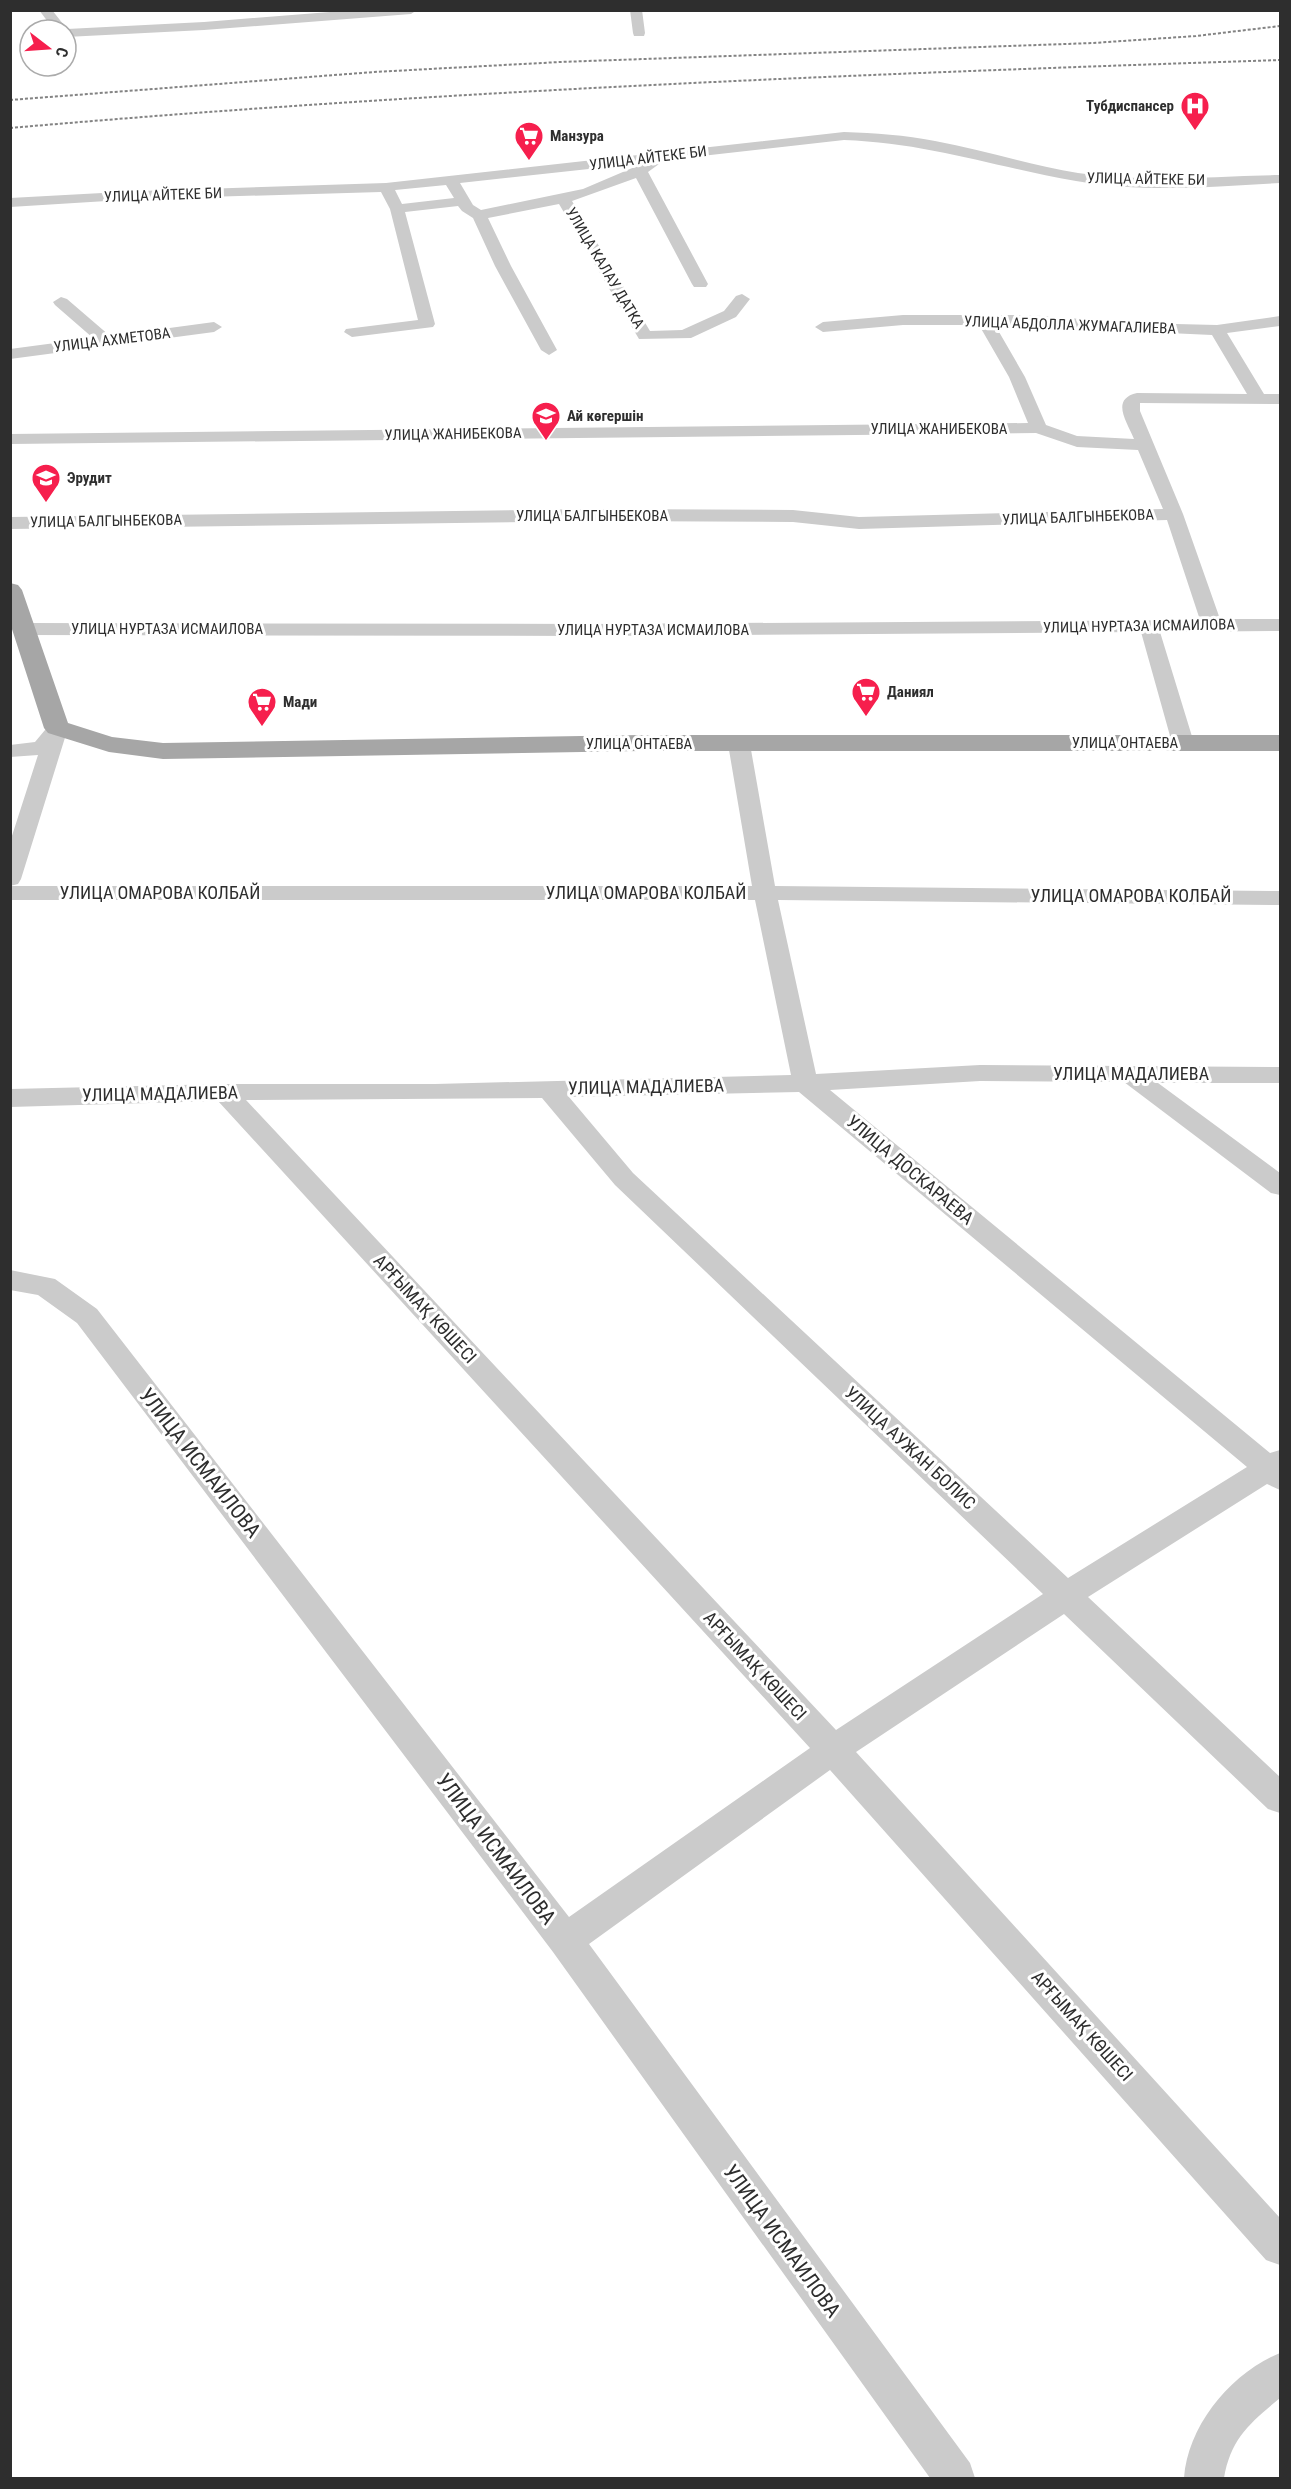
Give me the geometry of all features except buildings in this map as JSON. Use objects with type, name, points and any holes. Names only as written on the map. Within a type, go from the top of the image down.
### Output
[{"type":"main road","points":[[10,590],[26,629],[57,728]]},
{"type":"main road","name":"УЛИЦА ОНТАЕВА","points":[[57,728],[109,744],[163,751],[641,743],[1281,743]]},
{"type":"street","points":[[78,32],[204,26],[411,10]]},
{"type":"street","points":[[636,10],[639,33]]},
{"type":"street","name":"УЛИЦА АЙТЕКЕ БИ","points":[[10,203],[139,195],[386,187],[844,136],[873,136],[943,145],[1077,177],[1145,182],[1281,179]]},
{"type":"street","name":"УЛИЦА КАЛАУ ДАТКА","points":[[479,215],[564,201],[640,171],[665,156]]},
{"type":"street","points":[[640,171],[700,284]]},
{"type":"street","points":[[451,180],[467,208],[479,215],[503,266],[549,350]]},
{"type":"street","points":[[352,332],[427,324],[397,209],[386,187]]},
{"type":"street","points":[[397,209],[462,201]]},
{"type":"street","name":"УЛИЦА КАЛАУ ДАТКА","points":[[564,201],[645,336],[685,335],[730,314],[742,299]]},
{"type":"street","points":[[62,302],[105,340]]},
{"type":"street","name":"УЛИЦА АБДОЛЛА ЖУМАГАЛИЕВА","points":[[823,327],[903,320],[1028,320],[1135,328],[1216,330],[1281,321]]},
{"type":"street","points":[[984,320],[1017,377],[1039,428]]},
{"type":"street","name":"УЛИЦА АХМЕТОВА","points":[[10,354],[214,327]]},
{"type":"street","points":[[1216,330],[1258,398]]},
{"type":"street","points":[[1212,625],[1174,514],[1131,411],[1131,401],[1137,399],[1281,399]]},
{"type":"street","name":"УЛИЦА ЖАНИБЕКОВА","points":[[10,439],[1039,428],[1053,436],[1070,441],[1144,445]]},
{"type":"street","name":"УЛИЦА БАЛГЫНБЕКОВА","points":[[10,523],[594,515],[793,516],[859,523],[1174,514]]},
{"type":"street","name":"УЛИЦА НУРТАЗА ИСМАИЛОВА","points":[[26,629],[602,630],[1281,625]]},
{"type":"street","points":[[1149,627],[1183,743]]},
{"type":"street","points":[[10,751],[42,748],[57,728]]},
{"type":"street","points":[[10,879],[57,728]]},
{"type":"street","points":[[739,744],[765,893],[805,1083]]},
{"type":"street","name":"УЛИЦА ОМАРОВА КОЛБАЙ","points":[[10,893],[765,893],[1281,898]]},
{"type":"street","name":"УЛИЦА МАДАЛИЕВА","points":[[10,1098],[224,1092],[435,1092],[805,1083],[980,1074],[1281,1075]]},
{"type":"street","points":[[1130,1074],[1281,1186]]},
{"type":"street","name":"УЛИЦА ДОСКАРАЕВА","points":[[805,1083],[1277,1469]]},
{"type":"street","name":"УЛИЦА АУЖАН БОЛИС","points":[[549,1089],[624,1179],[1281,1798]]},
{"type":"street","name":"АРҒЫМАҚ КӨШЕСІ","points":[[224,1092],[833,1750],[1281,2246]]},
{"type":"street","name":"УЛИЦА ИСМАИЛОВА","points":[[10,1280],[45,1286],[87,1316],[565,1940],[948,2470]]},
{"type":"street","points":[[565,1940],[833,1750],[1067,1595],[1277,1469]]},
{"type":"street","points":[[1204,2478],[1207,2456],[1232,2412],[1281,2373]]},
{"type":"railway","points":[[10,100],[374,72],[560,62],[1093,43],[1196,36],[1280,26]]},
{"type":"railway","points":[[10,128],[327,104],[645,85],[1280,60]]},
{"type":"place","name":"Тубдиспансер","points":[[1195,132]]},
{"type":"place","name":"Манзура","points":[[529,162]]},
{"type":"place","name":"Ай көгершін","points":[[546,442]]},
{"type":"place","name":"Эрудит","points":[[46,504]]},
{"type":"place","name":"Даниял","points":[[866,718]]},
{"type":"place","name":"Мади","points":[[262,728]]}]
